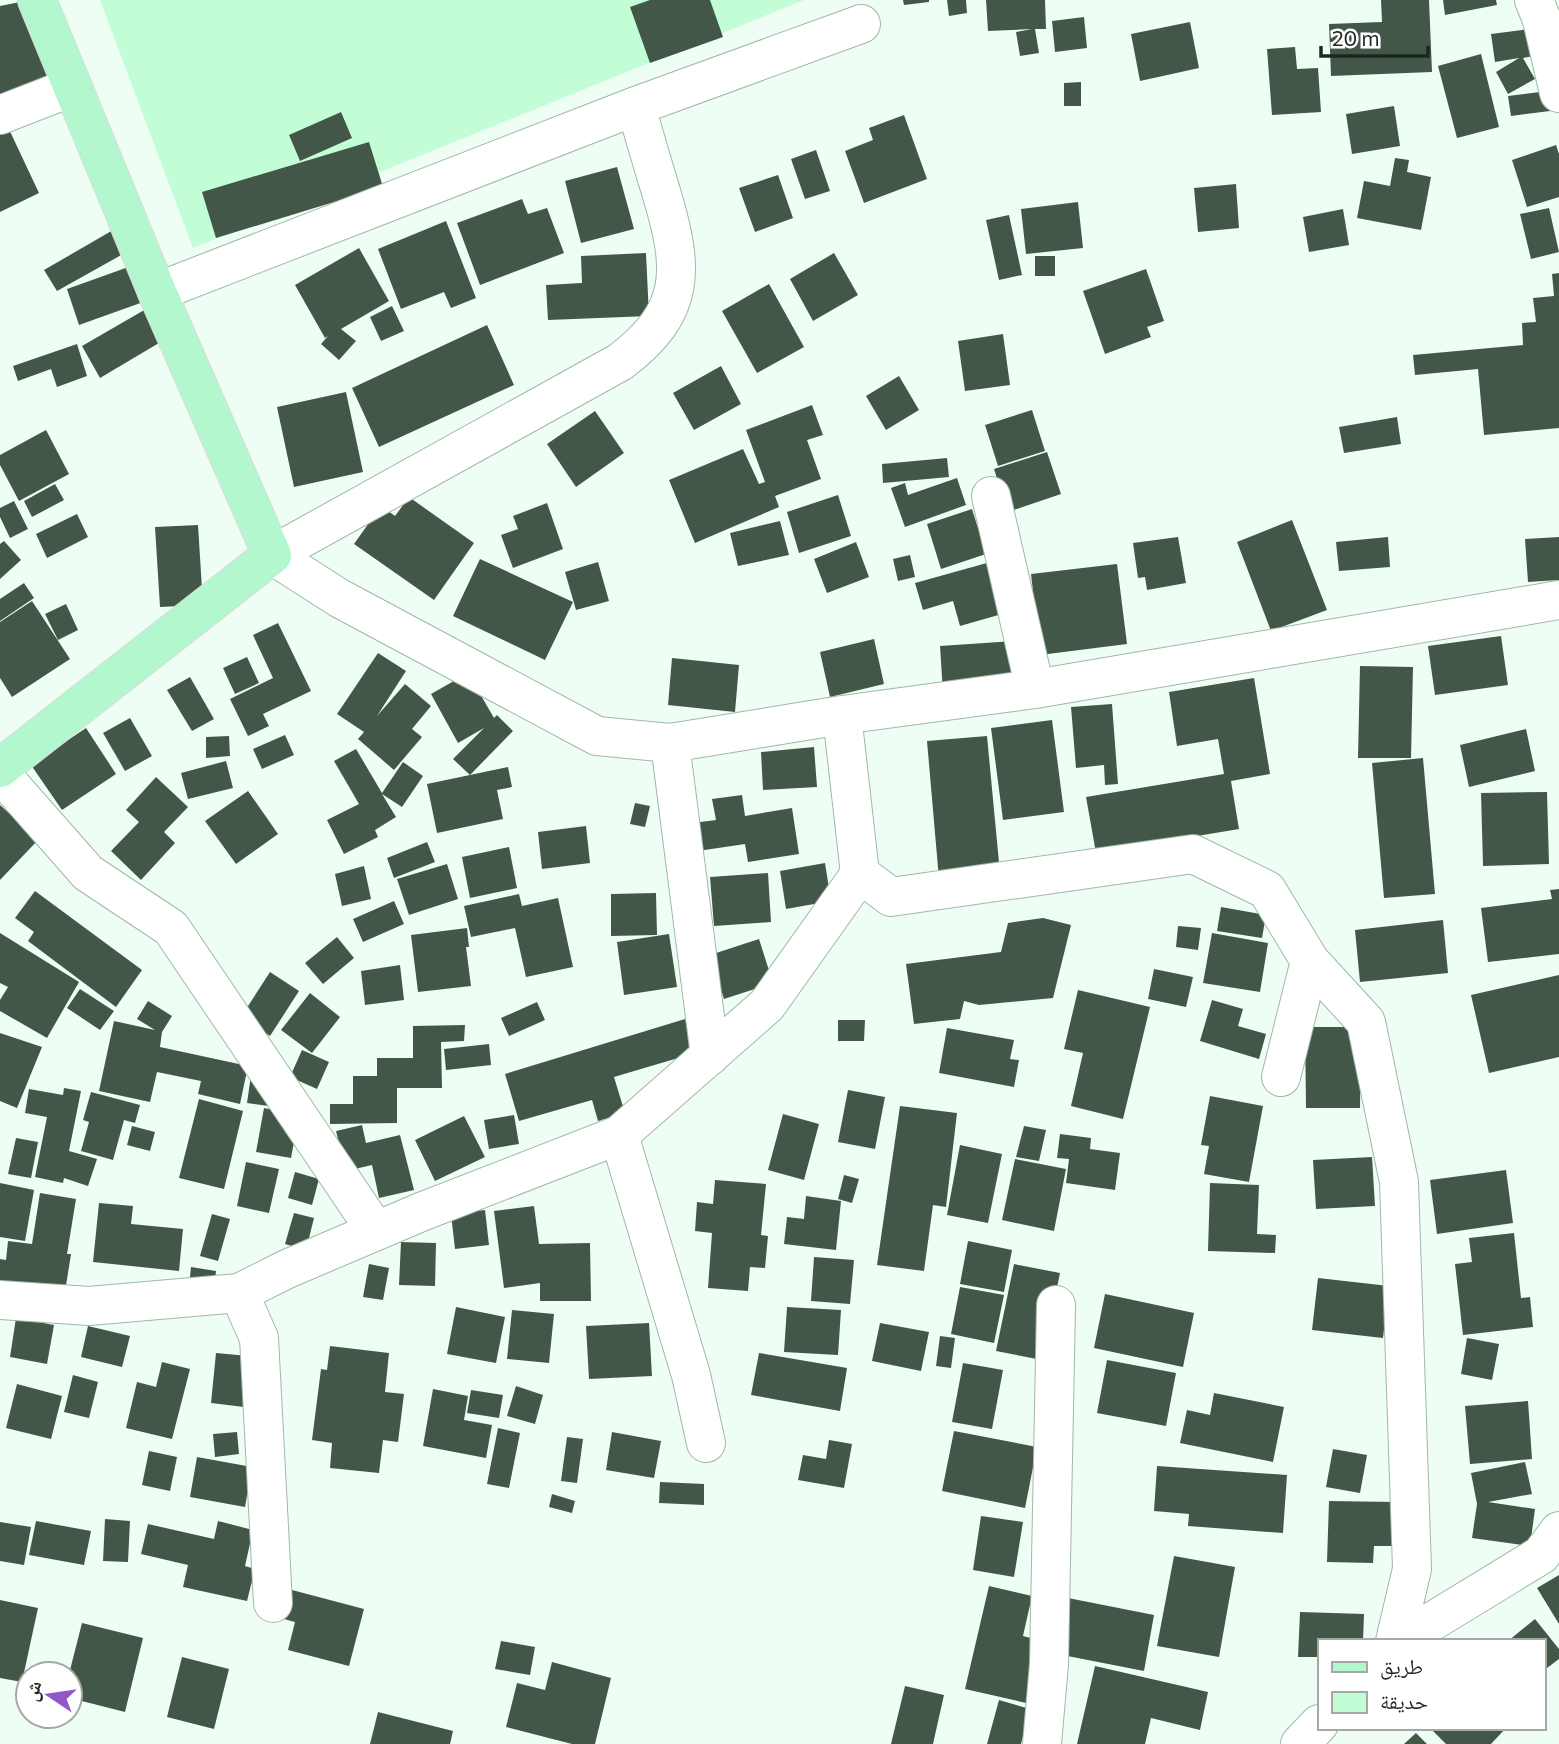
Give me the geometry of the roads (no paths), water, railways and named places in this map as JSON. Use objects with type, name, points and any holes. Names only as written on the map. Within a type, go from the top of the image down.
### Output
[{"type":"main road","points":[[0,768],[272,555],[157,292],[37,0]]},
{"type":"street","points":[[1534,0],[1542,20],[1559,93]]},
{"type":"street","points":[[157,292],[636,106],[861,24]]},
{"type":"street","points":[[0,115],[72,87]]},
{"type":"street","points":[[636,106],[672,230],[677,260],[674,291],[663,319],[644,344],[620,362],[272,555],[339,598],[597,736],[670,743],[842,715],[1035,690],[1559,600]]},
{"type":"street","points":[[991,496],[1035,690]]},
{"type":"street","points":[[2,1311],[239,1293],[376,1231],[619,1135],[767,1005],[860,874],[842,715]]},
{"type":"street","points":[[670,743],[710,1055]]},
{"type":"street","points":[[0,773],[89,873],[171,928],[376,1231]]},
{"type":"street","points":[[860,874],[891,897],[1193,854],[1267,890],[1310,961],[1366,1022],[1399,1182],[1412,1569],[1398,1639]]},
{"type":"street","points":[[1281,1077],[1310,961]]},
{"type":"street","points":[[619,1135],[691,1375],[706,1443]]},
{"type":"street","points":[[239,1293],[259,1338],[273,1603]]},
{"type":"street","points":[[1042,1744],[1049,1664],[1056,1305]]},
{"type":"street","points":[[1401,1639],[1541,1555],[1559,1531]]},
{"type":"street","points":[[1300,1744],[1318,1725]]}]
